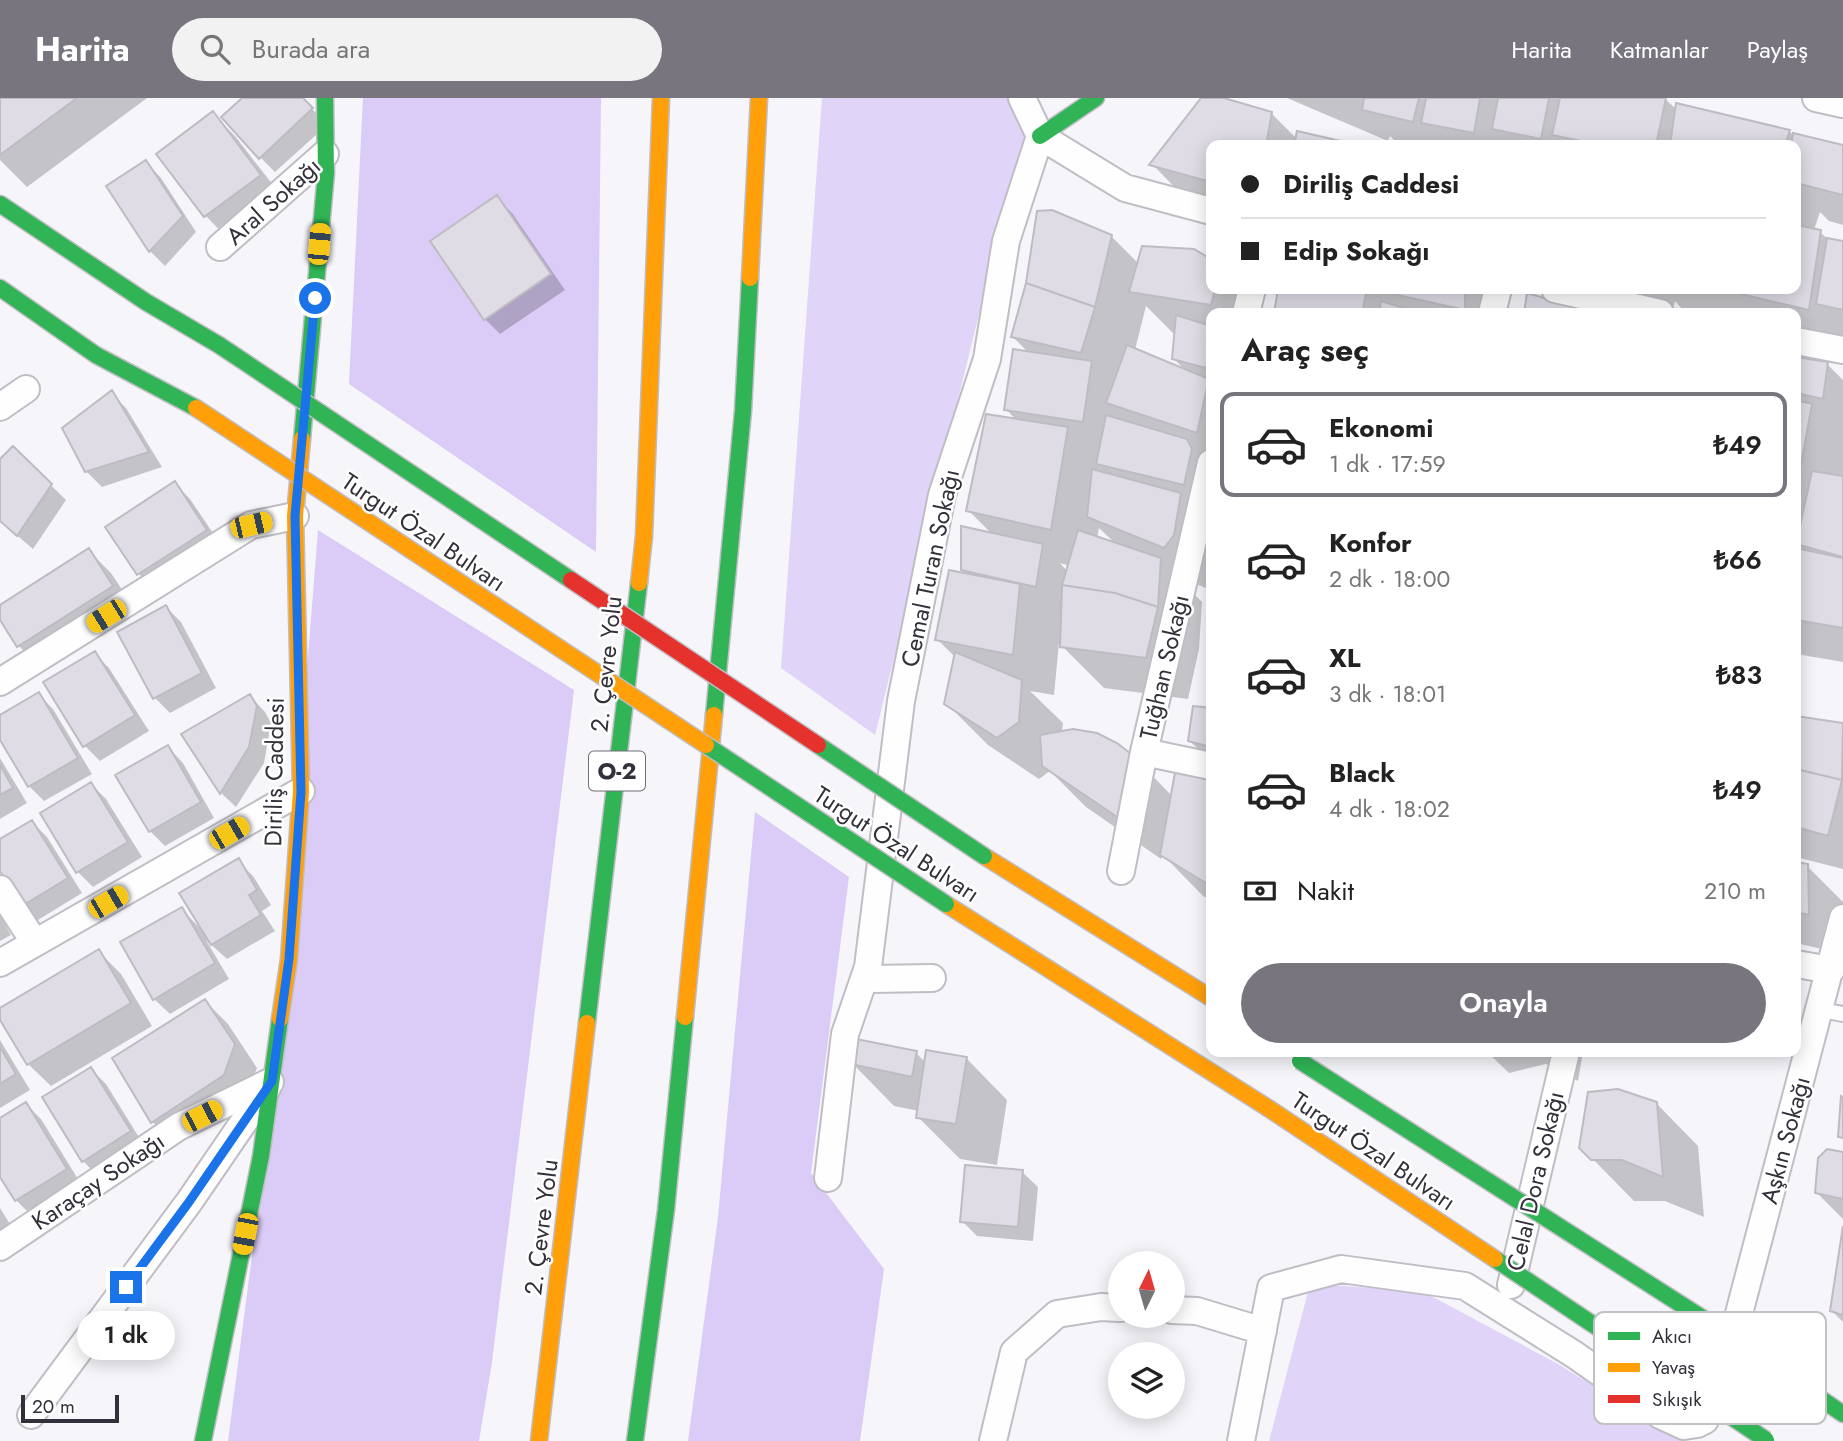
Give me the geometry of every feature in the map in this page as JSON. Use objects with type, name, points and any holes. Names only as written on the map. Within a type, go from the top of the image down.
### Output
[{"type":"main road","name":"Diriliş Caddesi","points":[[203,1441],[261,1156],[289,959],[301,792],[295,516],[326,154],[325,98]]},
{"type":"main road","name":"2. Çevre Yolu","points":[[539,1441],[644,536],[661,98]]},
{"type":"main road","points":[[635,1441],[666,1210],[740,452],[759,98]]},
{"type":"main road","points":[[1040,136],[1096,98]]},
{"type":"main road","name":"Turgut Özal Bulvarı","points":[[0,204],[146,302],[219,345],[984,856],[1206,995]]},
{"type":"main road","name":"Turgut Özal Bulvarı","points":[[0,288],[96,355],[196,408],[946,904],[1268,1108],[1594,1325]]},
{"type":"main road","name":"Turgut Özal Bulvarı","points":[[1295,1057],[1693,1312]]},
{"type":"main road","name":"Turgut Özal Bulvarı","points":[[1826,1402],[1843,1414]]},
{"type":"main road","name":"Turgut Özal Bulvarı","points":[[1743,1424],[1767,1440]]},
{"type":"street","points":[[1022,98],[1040,136],[1125,188],[1206,210]]},
{"type":"street","points":[[1816,98],[1843,104]]},
{"type":"street","name":"Cemal Turan Sokağı","points":[[828,1178],[845,1034],[868,967],[901,701],[942,495],[986,359],[1006,242],[1040,136]]},
{"type":"street","name":"Aral Sokağı","points":[[220,247],[326,154]]},
{"type":"street","points":[[1577,294],[1638,308]]},
{"type":"street","points":[[1801,342],[1843,350]]},
{"type":"street","points":[[0,407],[26,389]]},
{"type":"street","name":"Tuğhan Sokağı","points":[[1121,871],[1144,752],[1206,485]]},
{"type":"street","points":[[0,682],[251,525],[295,516]]},
{"type":"street","points":[[1144,752],[1206,765]]},
{"type":"street","points":[[0,964],[301,792]]},
{"type":"street","points":[[0,889],[35,943]]},
{"type":"street","name":"Aşkın Sokağı","points":[[1740,1312],[1832,1012],[1831,970],[1843,918]]},
{"type":"street","points":[[1801,965],[1831,970]]},
{"type":"street","points":[[868,967],[871,979],[932,978]]},
{"type":"street","name":"Celal Dora Sokağı","points":[[1504,1311],[1565,1057]]},
{"type":"street","points":[[31,1415],[189,1202],[272,1081]]},
{"type":"street","name":"Karaçay Sokağı","points":[[0,1247],[178,1127],[272,1081]]},
{"type":"street","points":[[1241,1441],[1271,1288],[1341,1269],[1465,1286],[1504,1311]]},
{"type":"street","points":[[993,1441],[1014,1352],[1057,1314],[1108,1307]]},
{"type":"street","points":[[1185,1311],[1197,1311],[1263,1331]]},
{"type":"street","name":"Aşkın Sokağı","points":[[1504,1311],[1594,1369]]},
{"type":"street","name":"Aşkın Sokağı","points":[[1680,1424],[1697,1424]]},
{"type":"shaded area","points":[[363,98],[601,98],[596,552],[349,384]]},
{"type":"shaded area","points":[[822,98],[1030,98],[1035,124],[985,290],[875,735],[781,668]]},
{"type":"shaded area","points":[[318,530],[574,690],[492,1362],[479,1441],[228,1441],[275,1077]]},
{"type":"shaded area","points":[[755,812],[849,877],[811,1173],[884,1269],[860,1441],[688,1441],[718,1217]]},
{"type":"shaded area","points":[[1310,1284],[1422,1291],[1594,1386],[1594,1424],[1655,1424],[1682,1441],[1269,1441]]},
{"type":"building","points":[[0,98],[77,98],[0,155]]},
{"type":"building","points":[[242,98],[303,98],[313,108],[259,159],[221,117]]},
{"type":"building","points":[[1201,98],[1224,98],[1272,112],[1267,140],[1206,140],[1206,181],[1149,165]]},
{"type":"building","points":[[1364,98],[1419,98],[1413,122],[1362,110]]},
{"type":"building","points":[[1426,98],[1480,98],[1474,133],[1421,123]]},
{"type":"building","points":[[1498,98],[1549,98],[1541,139],[1492,129]]},
{"type":"building","points":[[1560,98],[1666,98],[1657,140],[1576,140],[1552,135]]},
{"type":"building","points":[[1676,103],[1790,130],[1787,140],[1671,140]]},
{"type":"building","points":[[213,111],[261,175],[204,217],[156,154]]},
{"type":"building","points":[[1297,131],[1336,140],[1295,140]]},
{"type":"building","points":[[1793,133],[1843,145],[1843,195],[1801,184],[1801,140],[1792,140]]},
{"type":"building","points":[[146,160],[183,216],[149,252],[106,186]]},
{"type":"building","points":[[497,195],[551,274],[484,320],[430,241]]},
{"type":"building","points":[[1052,210],[1112,235],[1095,307],[1026,283],[1037,211]]},
{"type":"building","points":[[1801,226],[1821,230],[1809,310],[1741,294],[1801,294]]},
{"type":"building","points":[[1827,238],[1843,241],[1843,310],[1816,304]]},
{"type":"building","points":[[1142,246],[1194,249],[1206,256],[1206,294],[1214,294],[1211,305],[1129,292]]},
{"type":"building","points":[[1026,283],[1095,307],[1081,353],[1011,337]]},
{"type":"building","points":[[1277,294],[1366,294],[1363,308],[1275,308]]},
{"type":"building","points":[[1393,294],[1465,294],[1465,308]]},
{"type":"building","points":[[1527,294],[1530,294],[1579,308],[1525,308]]},
{"type":"building","points":[[1381,301],[1404,308],[1380,308]]},
{"type":"building","points":[[1176,315],[1206,324],[1206,368],[1172,359]]},
{"type":"building","points":[[1127,345],[1206,378],[1206,392],[1197,433],[1106,403]]},
{"type":"building","points":[[1013,349],[1092,361],[1083,422],[1004,410]]},
{"type":"building","points":[[1801,358],[1828,362],[1823,399],[1801,394]]},
{"type":"building","points":[[112,390],[149,452],[85,472],[62,428]]},
{"type":"building","points":[[1801,401],[1812,404],[1801,465]]},
{"type":"building","points":[[986,414],[1068,427],[1051,530],[966,511]]},
{"type":"building","points":[[1106,415],[1187,439],[1192,449],[1184,485],[1096,464]]},
{"type":"building","points":[[13,446],[52,484],[17,536],[0,521],[0,459]]},
{"type":"building","points":[[1092,469],[1181,493],[1174,535],[1164,548],[1087,517]]},
{"type":"building","points":[[1812,471],[1843,476],[1843,557],[1801,545],[1801,521]]},
{"type":"building","points":[[175,481],[207,530],[137,575],[105,527]]},
{"type":"building","points":[[961,526],[1043,544],[1036,587],[961,570]]},
{"type":"building","points":[[1078,530],[1161,558],[1158,607],[1115,593],[1062,585]]},
{"type":"building","points":[[89,548],[113,586],[17,647],[0,620],[0,605]]},
{"type":"building","points":[[1801,549],[1843,558],[1843,628],[1801,621]]},
{"type":"building","points":[[949,570],[1020,584],[1013,655],[935,640]]},
{"type":"building","points":[[1062,585],[1115,593],[1158,607],[1146,658],[1060,647]]},
{"type":"building","points":[[166,605],[202,673],[153,699],[117,632]]},
{"type":"building","points":[[95,651],[135,715],[83,747],[43,682]]},
{"type":"building","points":[[955,652],[1022,680],[1019,722],[997,738],[944,704]]},
{"type":"building","points":[[39,692],[78,758],[28,787],[0,740],[0,715]]},
{"type":"building","points":[[250,694],[257,706],[249,747],[220,794],[181,734]]},
{"type":"building","points":[[1193,706],[1206,707],[1206,746],[1188,741]]},
{"type":"building","points":[[1801,717],[1843,723],[1842,780],[1801,770]]},
{"type":"building","points":[[1073,729],[1097,733],[1117,743],[1139,760],[1120,819],[1042,766],[1040,735]]},
{"type":"building","points":[[168,745],[201,802],[149,832],[115,775]]},
{"type":"building","points":[[0,765],[13,788],[0,795]]},
{"type":"building","points":[[1176,767],[1206,775],[1206,883],[1160,855]]},
{"type":"building","points":[[1801,770],[1842,780],[1828,836],[1801,828]]},
{"type":"building","points":[[91,782],[128,842],[76,873],[40,813]]},
{"type":"building","points":[[32,820],[68,878],[22,906],[0,871],[0,839]]},
{"type":"building","points":[[239,858],[257,890],[249,895],[261,915],[211,945],[179,893]]},
{"type":"building","points":[[1801,863],[1808,864],[1809,915],[1801,913]]},
{"type":"building","points":[[182,907],[215,963],[153,1000],[120,942]]},
{"type":"building","points":[[99,949],[131,1003],[27,1065],[0,1020],[0,1008]]},
{"type":"building","points":[[205,999],[235,1044],[224,1075],[151,1123],[112,1058]]},
{"type":"building","points":[[856,1039],[917,1051],[912,1077],[851,1064]]},
{"type":"building","points":[[0,1047],[16,1074],[0,1084]]},
{"type":"building","points":[[926,1050],[967,1057],[956,1124],[916,1118]]},
{"type":"building","points":[[91,1067],[131,1131],[82,1162],[42,1097]]},
{"type":"building","points":[[1618,1089],[1657,1102],[1663,1177],[1622,1160],[1591,1160],[1579,1148],[1588,1092]]},
{"type":"building","points":[[1841,1096],[1843,1097],[1843,1138],[1838,1137]]},
{"type":"building","points":[[26,1102],[67,1169],[15,1201],[0,1177],[0,1118]]},
{"type":"building","points":[[1827,1149],[1843,1152],[1843,1199],[1815,1193],[1818,1158]]},
{"type":"building","points":[[965,1165],[1023,1170],[1018,1227],[960,1222]]},
{"type":"building","points":[[1843,1226],[1843,1315],[1830,1311]]},
{"type":"traffic: fast","points":[[302,439],[326,173],[325,98]]},
{"type":"traffic: fast","points":[[1040,136],[1096,98]]},
{"type":"traffic: fast","points":[[0,204],[146,302],[219,345]]},
{"type":"traffic: fast","points":[[714,715],[743,411],[750,278]]},
{"type":"traffic: fast","points":[[0,288],[96,355],[196,408]]},
{"type":"traffic: fast","points":[[219,345],[571,580]]},
{"type":"traffic: fast","points":[[587,1023],[639,583]]},
{"type":"traffic: fast","points":[[706,745],[946,904]]},
{"type":"traffic: fast","points":[[818,745],[984,856]]},
{"type":"traffic: fast","points":[[635,1441],[666,1210],[685,1017]]},
{"type":"traffic: fast","points":[[203,1441],[261,1156],[280,1019]]},
{"type":"traffic: fast","points":[[1300,1061],[1693,1312]]},
{"type":"traffic: fast","points":[[1495,1259],[1594,1325]]},
{"type":"traffic: fast","points":[[1826,1402],[1843,1414]]},
{"type":"traffic: fast","points":[[1742,1424],[1766,1440]]},
{"type":"traffic: slow","points":[[639,583],[644,536],[661,98]]},
{"type":"traffic: slow","points":[[750,278],[759,98]]},
{"type":"traffic: slow","points":[[196,408],[706,745]]},
{"type":"traffic: slow","points":[[280,1019],[289,959],[301,791],[295,516],[302,439]]},
{"type":"traffic: slow","points":[[685,1017],[714,715]]},
{"type":"traffic: slow","points":[[984,856],[1206,995]]},
{"type":"traffic: slow","points":[[946,904],[1268,1108]]},
{"type":"traffic: slow","points":[[539,1441],[587,1023]]},
{"type":"traffic: slow","points":[[1268,1108],[1495,1259]]},
{"type":"traffic: jam","points":[[571,580],[818,745]]},
{"type":"route","points":[[126,1287],[189,1202],[272,1081],[289,959],[301,792],[295,516],[315,298]]}]
